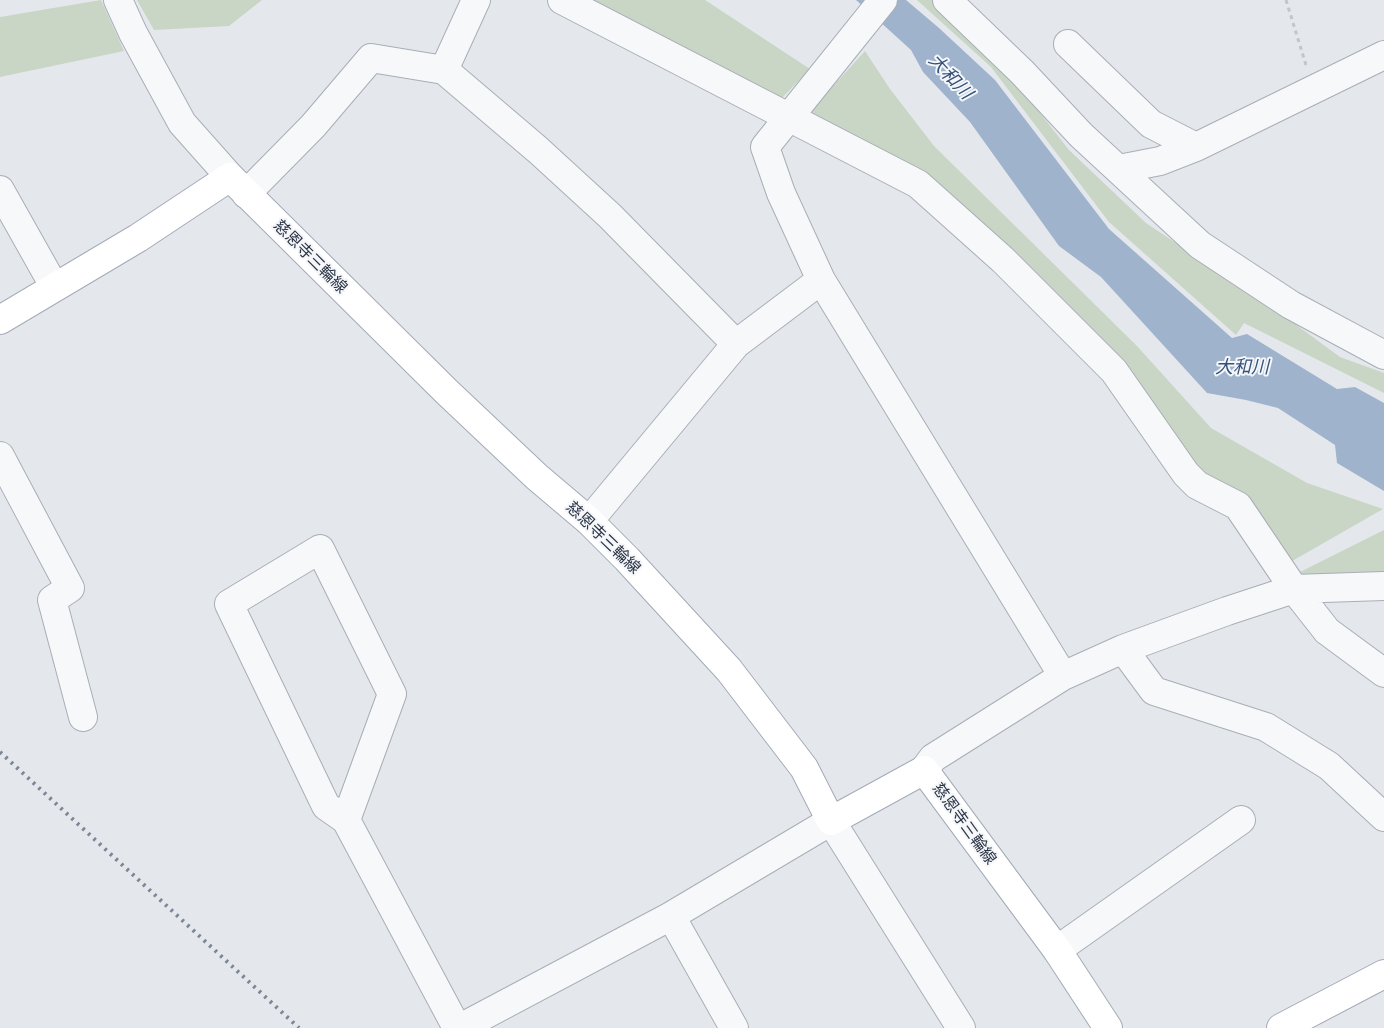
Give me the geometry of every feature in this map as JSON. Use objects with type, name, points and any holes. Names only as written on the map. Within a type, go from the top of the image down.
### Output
[{"type":"main road","points":[[0,320],[54,286],[138,238],[238,185]]},
{"type":"main road","name":"慈恩寺三輪線","points":[[238,185],[461,405],[537,477],[589,521],[627,559],[729,670],[804,768],[831,821],[924,770],[1057,950],[1108,1028]]},
{"type":"main road","points":[[1280,1028],[1384,974]]},
{"type":"street","points":[[118,0],[133,33],[182,123],[238,185],[313,126],[371,58],[444,70],[538,150],[610,216],[736,344]]},
{"type":"street","points":[[444,70],[476,0]]},
{"type":"street","points":[[562,0],[792,112],[918,184],[1004,260],[1114,371],[1186,474],[1197,485],[1238,506],[1294,589],[1327,631],[1384,673]]},
{"type":"street","points":[[882,0],[765,147],[781,193],[821,280],[1063,676]]},
{"type":"street","points":[[947,0],[1022,72],[1080,135],[1200,245],[1291,305],[1384,355]]},
{"type":"street","points":[[1068,44],[1151,124],[1196,147]]},
{"type":"street","points":[[1119,169],[1160,161],[1196,147],[1384,55]]},
{"type":"street","points":[[0,190],[54,286]]},
{"type":"street","points":[[589,521],[736,344],[821,280]]},
{"type":"street","points":[[2,463],[70,588],[52,600],[83,717]]},
{"type":"street","points":[[346,820],[392,694],[320,549],[229,604],[326,806],[346,820],[462,1027],[671,916],[831,821],[961,1028]]},
{"type":"street","points":[[924,770],[933,758],[1063,676],[1123,649],[1294,589],[1384,586]]},
{"type":"street","points":[[1123,649],[1154,691],[1266,727],[1329,766],[1384,817]]},
{"type":"street","points":[[1057,950],[1242,820]]},
{"type":"street","points":[[671,916],[734,1028]]},
{"type":"path","points":[[1286,0],[1314,90]]},
{"type":"green space","points":[[101,0],[124,51],[0,77],[0,17]]},
{"type":"green space","points":[[137,0],[262,0],[229,26],[154,30]]},
{"type":"green space","points":[[583,0],[705,0],[810,69],[780,100]]},
{"type":"green space","points":[[917,0],[937,0],[997,58],[1069,150],[1146,223],[1276,310],[1340,357],[1384,373],[1384,393],[1244,323],[1236,335],[1109,222],[991,67]]},
{"type":"green space","points":[[865,51],[890,89],[934,146],[1137,346],[1211,428],[1307,483],[1383,509],[1287,564],[1187,469],[928,180],[804,118]]},
{"type":"green space","points":[[1384,530],[1384,579],[1309,581],[1298,573]]},
{"type":"water","name":"大和川","points":[[856,0],[906,0],[939,28],[995,80],[1109,229],[1232,338],[1247,334],[1337,389],[1355,387],[1384,403],[1384,491],[1337,463],[1335,445],[1278,408],[1207,393],[1101,277],[1059,246],[970,122],[923,72],[911,50]]},
{"type":"railway","points":[[0,752],[299,1028]]}]
